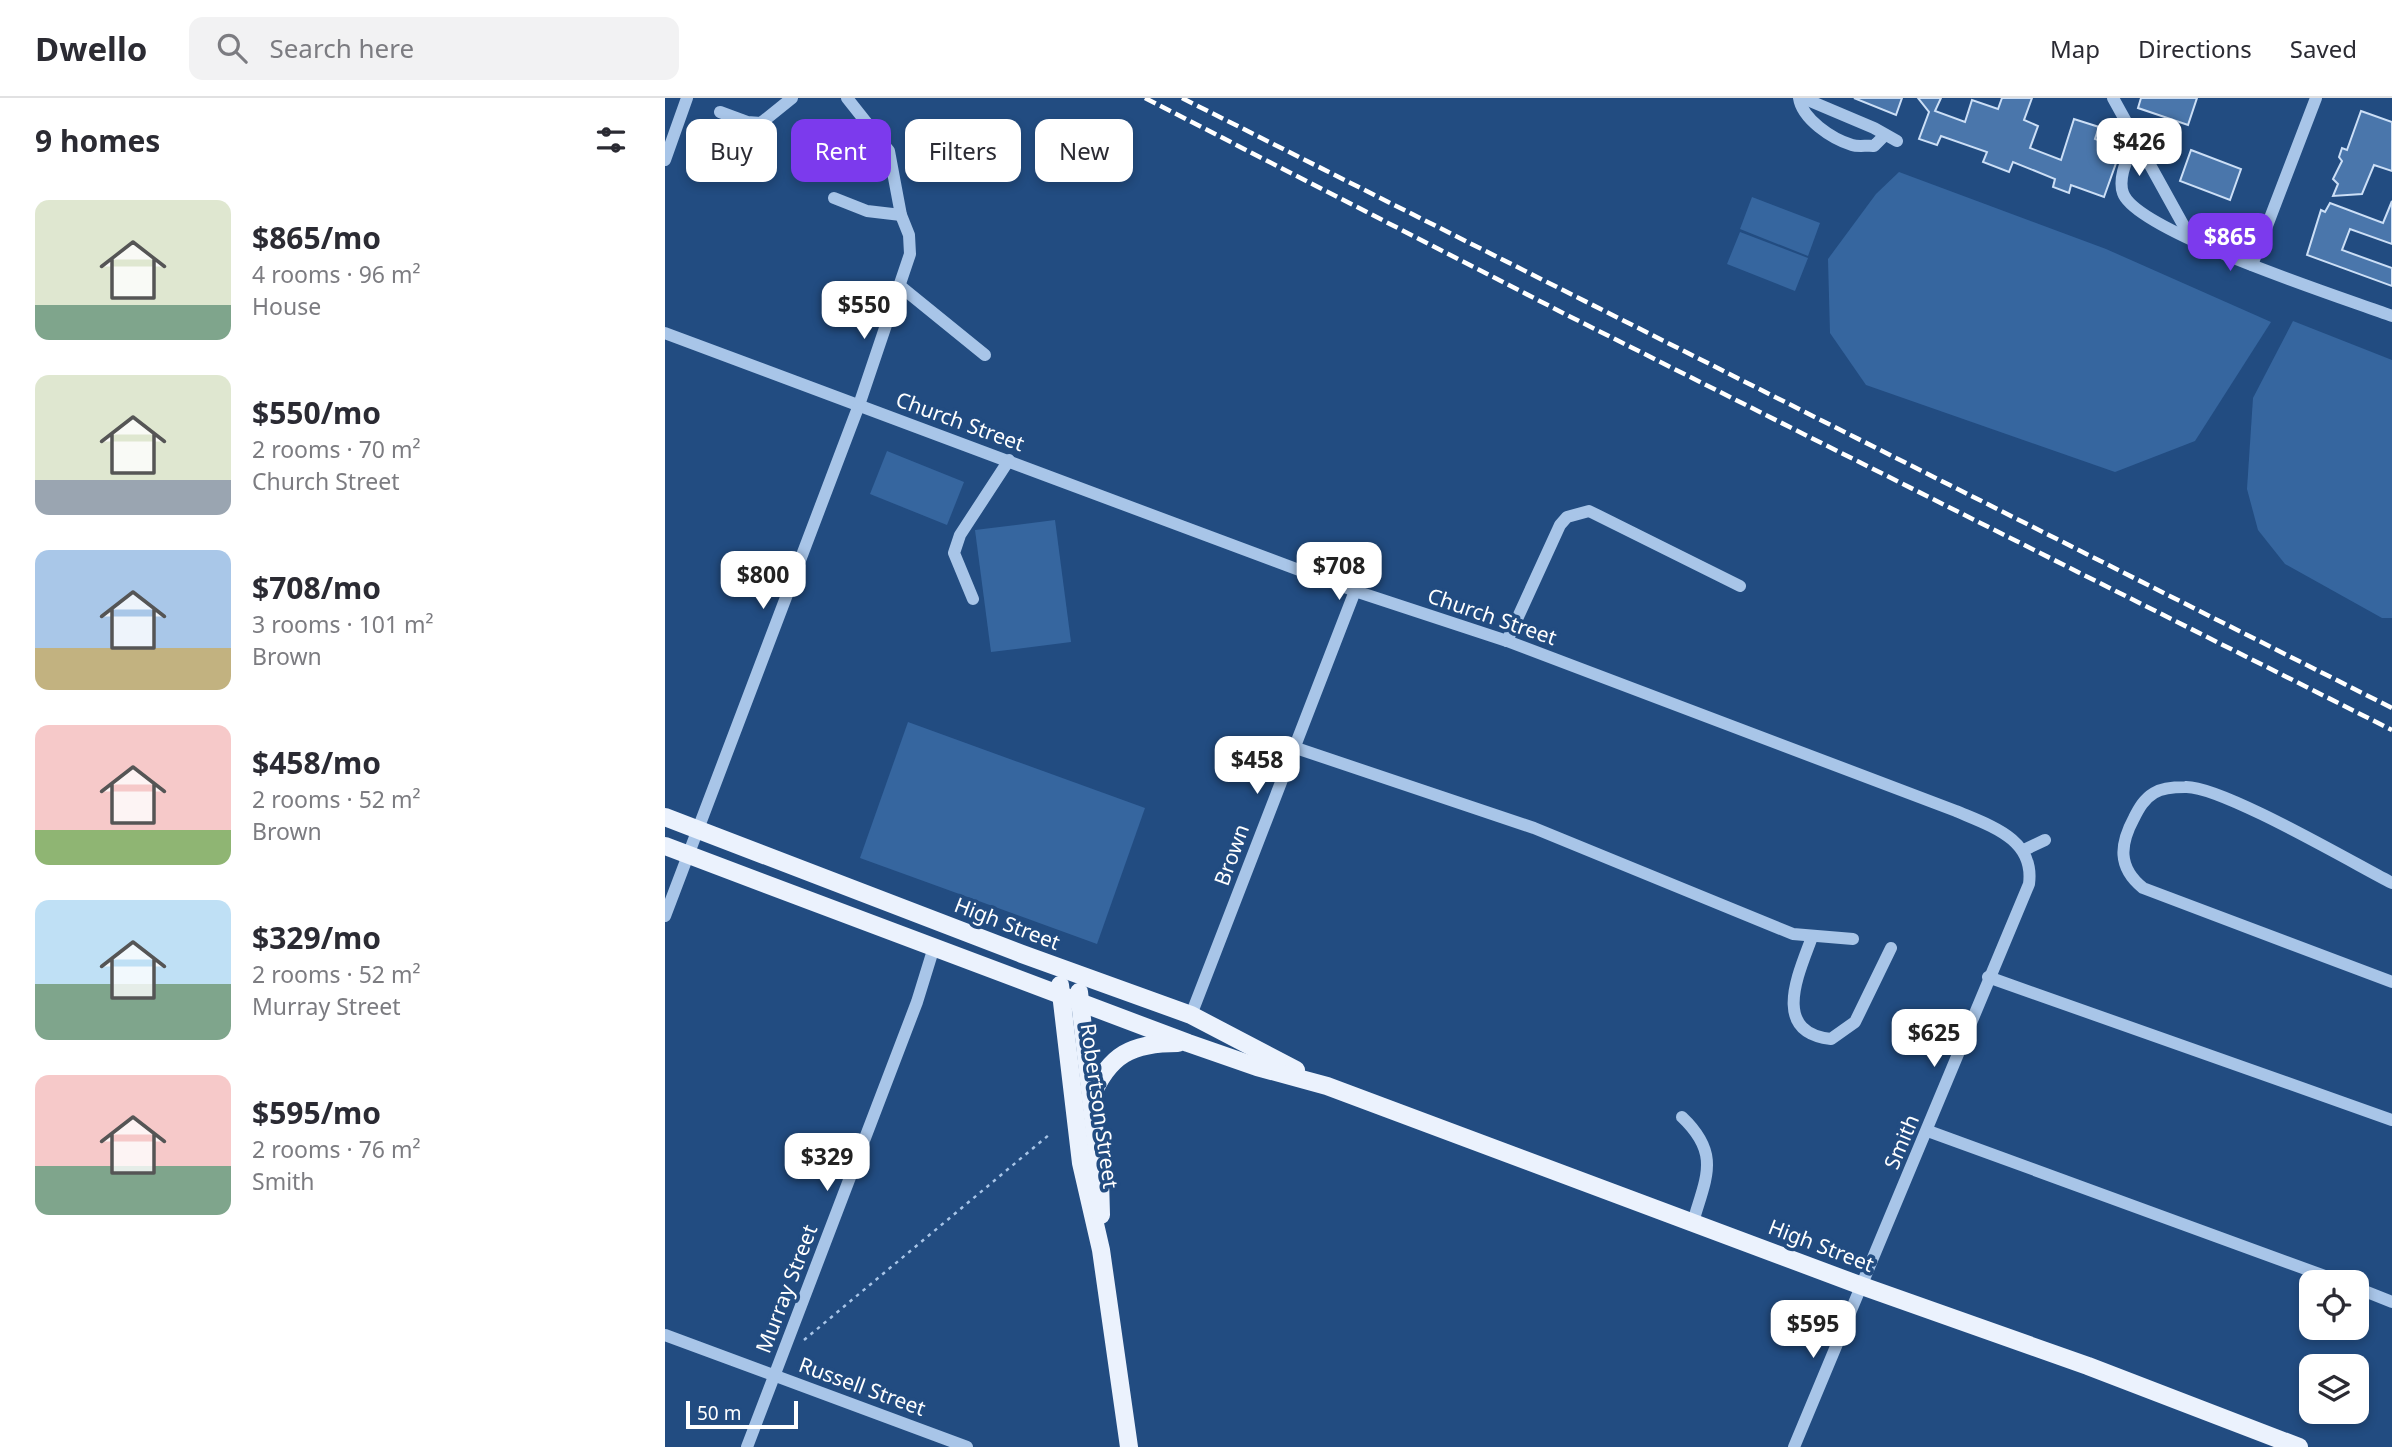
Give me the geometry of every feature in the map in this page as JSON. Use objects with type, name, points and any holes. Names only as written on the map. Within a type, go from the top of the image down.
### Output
[{"type":"main road","name":"High Street","points":[[665,817],[1077,975],[1191,1015],[1327,1086]]},
{"type":"main road","name":"High Street","points":[[665,846],[1188,1043],[1327,1086],[1862,1286],[2088,1366],[2299,1447]]},
{"type":"main road","name":"Robertson Street","points":[[1058,967],[1081,1163],[1101,1250],[1129,1447]]},
{"type":"main road","name":"Robertson Street","points":[[1077,975],[1100,1179],[1101,1250]]},
{"type":"main road","points":[[1091,1098],[1103,1073],[1125,1052],[1146,1044],[1188,1043]]},
{"type":"street","points":[[665,160],[687,98]]},
{"type":"street","points":[[720,112],[747,122],[761,123],[792,98]]},
{"type":"street","points":[[665,916],[859,405],[900,286],[911,245],[901,215],[889,151],[847,98]]},
{"type":"street","points":[[1801,98],[1891,138],[1874,146],[1853,146],[1815,123],[1804,112],[1801,98]]},
{"type":"street","points":[[2113,98],[2191,239]]},
{"type":"street","points":[[2252,265],[2316,98]]},
{"type":"street","points":[[2136,137],[2121,178],[2123,193],[2136,210],[2152,221],[2252,265],[2392,316]]},
{"type":"street","points":[[834,198],[867,211],[901,215]]},
{"type":"street","points":[[900,286],[985,355]]},
{"type":"street","name":"Church Street","points":[[665,333],[1355,591],[1507,641],[1956,811],[2004,834],[2024,850]]},
{"type":"street","points":[[973,598],[954,553],[960,535],[1009,460]]},
{"type":"street","points":[[1507,641],[1560,525],[1579,512],[1589,512],[1740,586]]},
{"type":"street","name":"Brown","points":[[1191,1015],[1355,591]]},
{"type":"street","points":[[1293,747],[1534,828],[1730,911],[1793,934],[1853,939]]},
{"type":"street","points":[[2392,883],[2251,810],[2205,790],[2188,786],[2155,792],[2143,802],[2124,837],[2124,866],[2143,888],[2392,982]]},
{"type":"street","points":[[2024,850],[2045,840]]},
{"type":"street","name":"Smith","points":[[1794,1447],[2029,884],[2030,860],[2024,850]]},
{"type":"street","points":[[1812,937],[1797,979],[1794,1013],[1804,1029],[1817,1037],[1831,1039],[1855,1022],[1891,947]]},
{"type":"street","name":"Murray Street","points":[[747,1447],[917,1002],[934,947]]},
{"type":"street","points":[[1988,977],[2392,1120]]},
{"type":"street","points":[[1682,1116],[1695,1129],[1709,1156],[1693,1222]]},
{"type":"street","points":[[1928,1131],[2308,1270]]},
{"type":"street","points":[[2369,1293],[2392,1302]]},
{"type":"street","name":"Russell Street","points":[[665,1335],[967,1447]]},
{"type":"path","points":[[804,1340],[1050,1134]]},
{"type":"shaded area","points":[[1899,172],[2106,249],[2271,322],[2195,441],[2115,472],[1866,385],[1830,333],[1828,259],[1876,194]]},
{"type":"shaded area","points":[[1752,197],[1820,223],[1808,256],[1740,229]]},
{"type":"shaded area","points":[[1740,232],[1808,258],[1795,291],[1727,264]]},
{"type":"shaded area","points":[[2293,321],[2392,360],[2392,618],[2382,618],[2285,564],[2258,530],[2247,489],[2253,398]]},
{"type":"shaded area","points":[[887,451],[964,482],[947,525],[870,494]]},
{"type":"shaded area","points":[[1055,520],[1071,642],[991,652],[975,530]]},
{"type":"shaded area","points":[[908,722],[1145,808],[1097,944],[860,858]]},
{"type":"building","points":[[1854,98],[1902,98],[1896,115]]},
{"type":"building","points":[[1918,98],[1941,98],[1935,111],[1965,122],[1972,100],[1998,109],[2002,98],[2032,98],[2024,120],[2038,126],[2030,148],[2061,160],[2074,119],[2099,127],[2095,139],[2121,149],[2104,197],[2071,185],[2069,193],[2053,187],[2055,179],[2013,162],[2009,172],[1983,162],[1987,152],[1941,136],[1937,145],[1919,139],[1929,112]]},
{"type":"building","points":[[2141,98],[2197,98],[2188,125],[2138,108]]},
{"type":"building","points":[[2361,111],[2392,122],[2392,171],[2374,165],[2362,194],[2333,196],[2338,184],[2333,179],[2342,161],[2339,157],[2342,148],[2347,150]]},
{"type":"building","points":[[2191,150],[2241,169],[2230,200],[2180,181]]},
{"type":"building","points":[[2392,201],[2392,244],[2350,229],[2342,250],[2392,268],[2392,286],[2307,255],[2321,210],[2325,212],[2330,203],[2383,223]]},
{"type":"railway","points":[[1145,98],[1567,315],[2392,730]]},
{"type":"railway","points":[[1182,98],[2392,708]]}]
